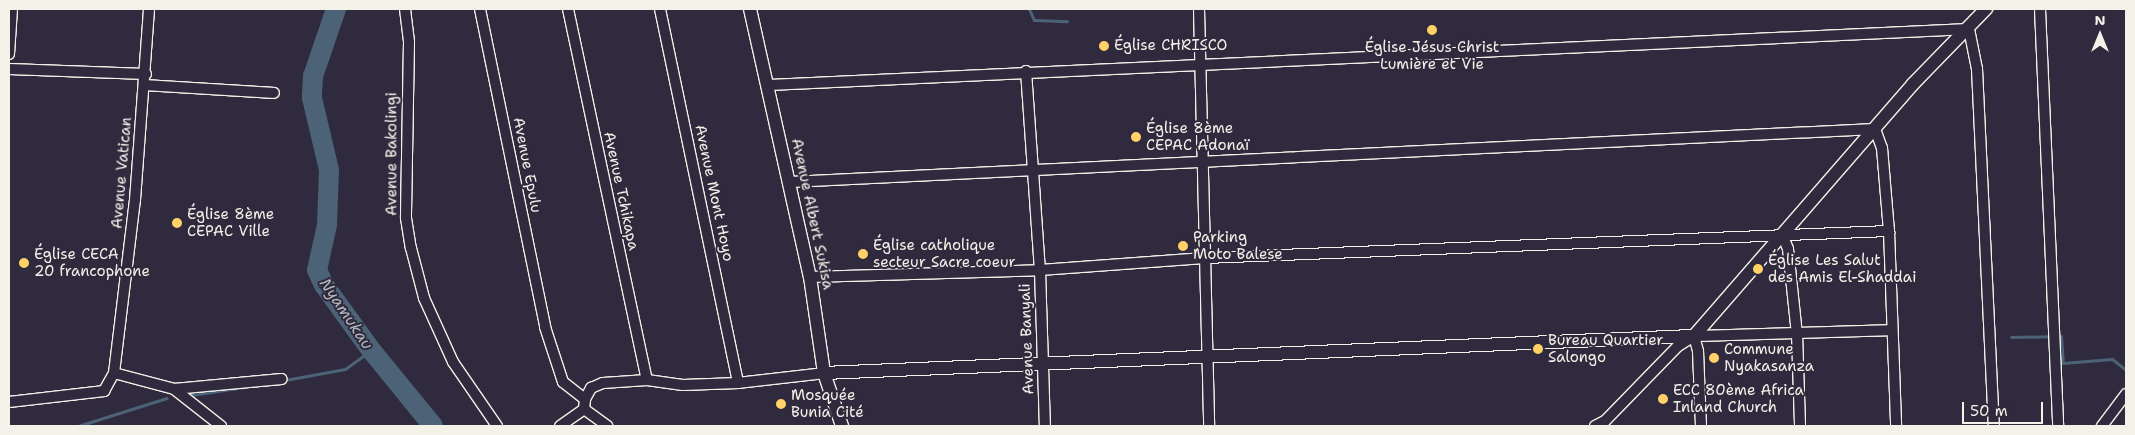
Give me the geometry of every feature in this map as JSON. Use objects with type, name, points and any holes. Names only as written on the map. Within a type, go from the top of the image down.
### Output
[{"type":"street","points":[[9,54],[12,9]]},
{"type":"street","name":"Avenue Vatican","points":[[114,373],[145,80],[149,9]]},
{"type":"street","name":"Avenue Bakolingi","points":[[405,9],[409,42],[406,218],[424,298],[453,362],[497,426]]},
{"type":"street","name":"Avenue Epulu","points":[[480,9],[545,327],[563,382],[585,398]]},
{"type":"street","name":"Avenue Tchikapa","points":[[568,9],[647,380]]},
{"type":"street","name":"Avenue Mont Hoyo","points":[[660,9],[738,383]]},
{"type":"street","name":"Avenue Albert Sukisa","points":[[750,9],[769,85],[810,277],[824,373],[842,426]]},
{"type":"street","points":[[1199,9],[1198,63],[1203,161],[1209,426]]},
{"type":"street","points":[[1595,426],[1605,421],[1678,346],[1694,336],[1782,234],[1876,130],[1913,84],[1969,29],[1986,9]]},
{"type":"street","points":[[2040,9],[2058,426]]},
{"type":"street","points":[[769,85],[1026,71],[1969,29]]},
{"type":"street","points":[[1969,29],[1977,69],[1994,426]]},
{"type":"street","points":[[9,69],[274,93]]},
{"type":"street","name":"Avenue Banyali","points":[[1026,71],[1040,270],[1041,366],[1045,426]]},
{"type":"street","points":[[790,182],[1033,172],[1203,161],[1876,130]]},
{"type":"street","points":[[1876,130],[1882,148],[1889,230],[1891,330],[1896,426]]},
{"type":"street","points":[[810,277],[1040,270],[1205,258],[1889,230]]},
{"type":"street","points":[[1782,234],[1788,249],[1797,334],[1800,426]]},
{"type":"street","points":[[560,426],[584,409],[585,398],[592,388],[604,383],[647,380],[683,385],[738,383],[824,373],[1041,366],[1694,336],[1891,330]]},
{"type":"street","points":[[1694,336],[1698,351],[1701,426]]},
{"type":"street","points":[[9,402],[104,391],[114,373],[174,389],[282,380]]},
{"type":"street","points":[[174,389],[221,426]]},
{"type":"street","points":[[2102,426],[2126,394]]},
{"type":"street","points":[[584,409],[607,426]]},
{"type":"waterway","name":"Nyamukau","points":[[336,9],[313,76],[312,98],[329,170],[327,225],[317,270],[324,285],[371,350],[433,426]]},
{"type":"waterway","points":[[1029,9],[1034,20],[1067,21]]},
{"type":"waterway","points":[[2011,337],[2050,336]]},
{"type":"waterway","points":[[2061,336],[2063,363],[2112,359],[2126,370]]},
{"type":"waterway","points":[[285,380],[345,369],[371,350]]},
{"type":"waterway","points":[[191,395],[244,387]]},
{"type":"waterway","points":[[78,426],[167,398]]},
{"type":"place","name":"Église Jésus Christ Lumière et Vie","points":[[1432,30]]},
{"type":"place","name":"Église CHRISCO","points":[[1104,46]]},
{"type":"place","name":"Église 8ème CEPAC Adonaï","points":[[1136,137]]},
{"type":"place","name":"Église 8ème CEPAC Ville","points":[[177,223]]},
{"type":"place","name":"Parking Moto Balese","points":[[1183,246]]},
{"type":"place","name":"Église catholique secteur Sacre coeur","points":[[863,254]]},
{"type":"place","name":"Église CECA 20 francophone","points":[[24,263]]},
{"type":"place","name":"Église Les Salut des Amis El-Shaddai","points":[[1758,269]]},
{"type":"place","name":"Bureau Quartier Salongo","points":[[1538,349]]},
{"type":"place","name":"Commune Nyakasanza","points":[[1714,358]]},
{"type":"place","name":"ECC 80ème Africa Inland Church","points":[[1663,399]]},
{"type":"place","name":"Mosquée Bunia Cité","points":[[781,404]]}]
